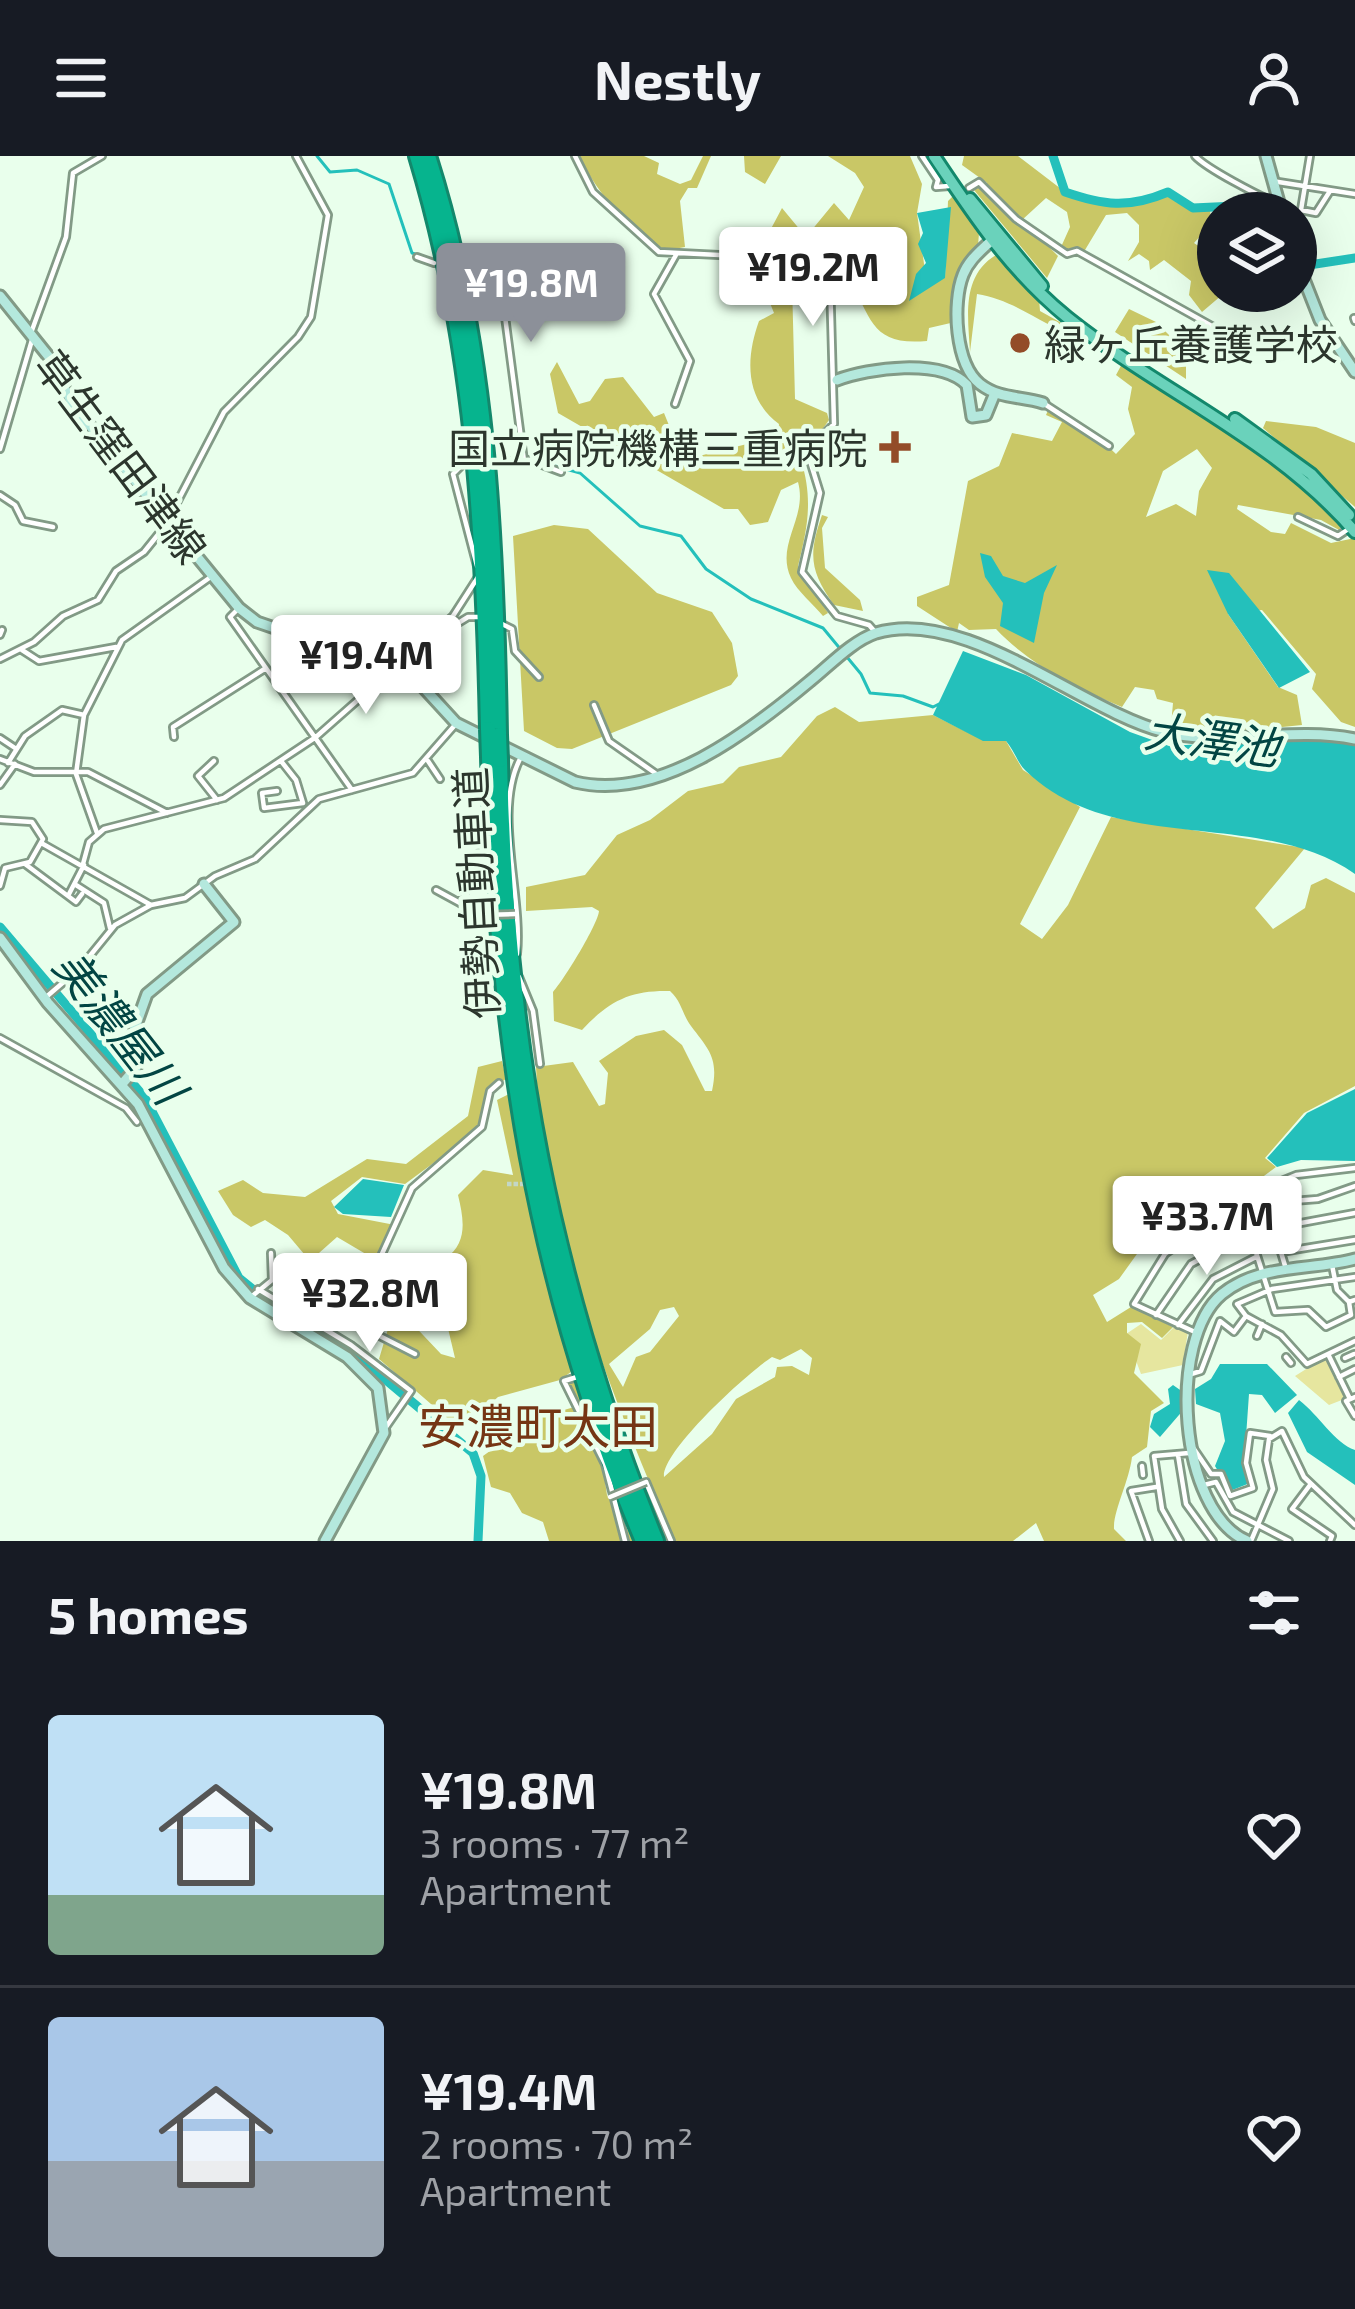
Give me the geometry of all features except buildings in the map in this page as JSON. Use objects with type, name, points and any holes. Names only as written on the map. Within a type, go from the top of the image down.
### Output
[{"type":"highway","name":"伊勢自動車道","points":[[417,156],[447,269],[474,428],[494,732]]},
{"type":"highway","name":"伊勢自動車道","points":[[430,156],[459,272],[484,427],[498,975],[525,1160],[572,1346],[643,1541]]},
{"type":"highway","name":"伊勢自動車道","points":[[494,759],[509,975],[541,1178],[591,1370],[656,1541]]},
{"type":"main road","points":[[938,156],[994,238],[1068,318],[1280,460],[1354,526]]},
{"type":"street","points":[[0,449],[66,237],[73,173],[102,156]]},
{"type":"street","points":[[1,636],[3,657],[22,650],[63,616],[103,595],[116,572],[144,552],[169,520],[224,412],[298,337],[311,317],[328,218],[296,156]]},
{"type":"street","points":[[575,156],[592,192],[656,250],[676,255],[778,258]]},
{"type":"street","points":[[922,156],[938,180],[936,188],[949,186]]},
{"type":"street","points":[[1195,156],[1208,169],[1250,192]]},
{"type":"street","points":[[1266,156],[1275,192]]},
{"type":"street","points":[[1310,156],[1304,212],[1316,213],[1330,191]]},
{"type":"street","points":[[1272,181],[1355,194]]},
{"type":"street","points":[[969,188],[979,182],[1016,219],[1067,254],[1077,251],[1237,340]]},
{"type":"street","points":[[994,238],[972,259],[959,291],[964,362],[973,378],[995,393],[1043,403],[1109,446]]},
{"type":"street","points":[[676,255],[654,293],[690,361],[676,404]]},
{"type":"street","points":[[416,257],[434,263]]},
{"type":"street","points":[[472,275],[501,288],[524,461]]},
{"type":"street","points":[[830,278],[837,380],[832,430],[807,451],[820,493],[802,572],[837,616],[872,626],[876,633],[944,634],[998,653],[1163,732],[1325,732],[1355,739]]},
{"type":"street","name":"草生窪田津線","points":[[2,300],[32,335],[74,405],[238,608],[294,636],[412,675],[456,723],[521,757],[596,787],[657,774],[728,741],[876,633]]},
{"type":"street","points":[[1316,312],[1355,372]]},
{"type":"street","points":[[837,380],[919,370],[948,372],[970,389],[972,417],[978,419],[986,416],[995,393]]},
{"type":"street","points":[[506,463],[524,461],[561,472]]},
{"type":"street","points":[[98,834],[218,800],[316,737],[460,608],[478,579],[453,474],[461,466]]},
{"type":"street","points":[[0,495],[12,502],[23,520],[52,527]]},
{"type":"street","points":[[1298,517],[1338,536],[1354,526]]},
{"type":"street","points":[[22,650],[39,661],[116,647],[212,576]]},
{"type":"street","points":[[238,608],[230,617],[352,790]]},
{"type":"street","points":[[423,643],[468,616],[481,617]]},
{"type":"street","points":[[502,624],[512,628],[515,651],[538,677]]},
{"type":"street","points":[[68,896],[98,834],[76,770],[84,716],[116,647]]},
{"type":"street","points":[[174,737],[173,727],[266,668]]},
{"type":"street","points":[[207,689],[215,701]]},
{"type":"street","points":[[594,705],[609,740],[657,774]]},
{"type":"street","points":[[0,784],[25,736],[62,710],[84,716]]},
{"type":"street","points":[[277,791],[262,793],[264,808],[305,806],[398,779],[428,761],[456,723]]},
{"type":"street","points":[[0,738],[17,749]]},
{"type":"street","points":[[521,757],[512,774],[510,831],[518,974],[533,1011],[541,1064]]},
{"type":"street","points":[[0,760],[34,772],[76,770],[170,814]]},
{"type":"street","points":[[280,760],[296,780],[305,806]]},
{"type":"street","points":[[214,761],[198,776],[218,800]]},
{"type":"street","points":[[428,761],[440,779]]},
{"type":"street","points":[[49,995],[110,928],[151,905],[184,898],[266,851],[305,806]]},
{"type":"street","points":[[0,820],[37,824],[43,844],[151,905]]},
{"type":"street","points":[[0,886],[5,868],[26,864],[43,844]]},
{"type":"street","points":[[461,904],[479,853]]},
{"type":"street","points":[[26,864],[76,902],[82,894]]},
{"type":"street","points":[[139,1121],[127,1079],[132,1036],[147,994],[234,922],[204,884]]},
{"type":"street","points":[[76,885],[104,903],[110,928]]},
{"type":"street","points":[[436,890],[482,915],[518,913]]},
{"type":"street","points":[[0,938],[127,1079]]},
{"type":"street","points":[[0,1037],[127,1108],[224,1268],[369,1376],[382,1404],[385,1428]]},
{"type":"street","points":[[531,1059],[539,1052]]},
{"type":"street","points":[[335,1313],[355,1278],[381,1256],[412,1188],[482,1127],[490,1091],[499,1083]]},
{"type":"street","points":[[1195,1332],[1133,1304],[1156,1264],[1183,1238],[1262,1189],[1296,1174],[1354,1168],[1355,1182],[1318,1199],[1267,1203]]},
{"type":"street","points":[[1262,1189],[1286,1269]]},
{"type":"street","points":[[1240,1202],[1275,1312],[1308,1310],[1321,1325]]},
{"type":"street","points":[[1274,1228],[1355,1213]]},
{"type":"street","points":[[1156,1315],[1191,1264],[1249,1233]]},
{"type":"street","points":[[1281,1252],[1355,1240]]},
{"type":"street","points":[[254,1293],[272,1280],[272,1253]]},
{"type":"street","points":[[1178,1324],[1213,1279],[1256,1257]]},
{"type":"street","points":[[1273,1436],[1266,1460],[1274,1490],[1249,1541],[1217,1520],[1198,1486],[1188,1375],[1195,1332],[1225,1292],[1262,1274],[1355,1258]]},
{"type":"street","points":[[1313,1331],[1351,1315],[1352,1301],[1336,1282],[1332,1264]]},
{"type":"street","points":[[317,1324],[343,1268],[355,1278]]},
{"type":"street","points":[[1355,1277],[1268,1291],[1237,1304],[1307,1364],[1355,1341]]},
{"type":"street","points":[[301,1316],[310,1285],[330,1295]]},
{"type":"street","points":[[254,1293],[317,1324],[407,1396],[325,1541]]},
{"type":"street","points":[[325,1312],[415,1354]]},
{"type":"street","points":[[1188,1375],[1201,1371],[1220,1322],[1234,1332],[1246,1316]]},
{"type":"street","points":[[1257,1336],[1262,1324]]},
{"type":"street","points":[[1345,1346],[1350,1356]]},
{"type":"street","points":[[1289,1360],[1298,1353]]},
{"type":"street","points":[[1328,1354],[1353,1398],[1346,1402],[1355,1416]]},
{"type":"street","points":[[1339,1377],[1355,1369]]},
{"type":"street","points":[[577,1377],[564,1381],[605,1464],[625,1541]]},
{"type":"street","points":[[1195,1451],[1211,1474],[1221,1474],[1230,1496],[1253,1488],[1246,1463],[1250,1432],[1273,1436],[1282,1431],[1310,1485],[1355,1526]]},
{"type":"street","points":[[1180,1541],[1156,1487],[1154,1456],[1195,1451]]},
{"type":"street","points":[[1178,1455],[1186,1504],[1213,1541]]},
{"type":"street","points":[[1142,1470],[1154,1469]]},
{"type":"street","points":[[1198,1486],[1216,1482],[1233,1512],[1288,1541]]},
{"type":"street","points":[[610,1497],[646,1483],[671,1541]]},
{"type":"street","points":[[1310,1485],[1292,1509],[1332,1536],[1330,1541]]},
{"type":"street","points":[[1149,1541],[1131,1491],[1156,1487]]},
{"type":"green space","points":[[1141,1324],[1161,1340],[1175,1326],[1188,1331],[1183,1365],[1141,1374],[1126,1334]]},
{"type":"green space","points":[[1327,1356],[1347,1398],[1329,1405],[1295,1376]]},
{"type":"shaded area","points":[[579,156],[644,156],[659,163],[657,174],[680,184],[691,180],[703,156],[711,156],[697,188],[688,188],[680,201],[685,247],[663,251],[637,232],[604,197]]},
{"type":"shaded area","points":[[744,156],[781,156],[765,184],[745,172]]},
{"type":"shaded area","points":[[828,156],[910,156],[922,184],[917,213],[925,271],[945,278],[948,201],[953,196],[979,233],[978,246],[955,283],[955,322],[929,328],[927,341],[884,334],[869,318],[849,278],[790,250],[771,253],[774,271],[792,283],[795,399],[827,413],[829,420],[801,460],[808,513],[798,566],[828,613],[823,616],[794,583],[787,566],[799,507],[798,482],[781,490],[768,522],[750,525],[738,509],[724,509],[558,413],[550,374],[557,362],[579,404],[590,401],[605,379],[623,377],[654,417],[664,413],[683,460],[755,442],[776,442],[779,424],[759,402],[751,376],[759,321],[774,313],[768,298],[761,297],[756,257],[782,208],[806,237],[834,203],[849,220],[864,187],[855,173]]},
{"type":"shaded area","points":[[964,156],[1018,156],[1069,195],[1123,205],[1168,195],[1197,205],[1197,305],[1189,295],[1191,281],[1164,260],[1150,270],[1149,261],[1139,254],[1128,261],[1139,242],[1139,225],[1127,213],[1106,215],[1085,250],[1074,255],[1061,247],[1070,227],[1067,212],[1046,198],[1022,220],[1058,256],[1047,278],[974,190],[987,183],[962,165]]},
{"type":"shaded area","points":[[996,255],[1039,298],[1040,311],[1083,335],[1082,340],[1005,302],[977,294],[970,352],[972,286]]},
{"type":"shaded area","points":[[1129,309],[1156,322],[1186,352],[1186,379],[1115,332]]},
{"type":"shaded area","points":[[1123,362],[1210,417],[1292,477],[1342,525],[1339,530],[1321,520],[1238,505],[1237,509],[1271,532],[1285,534],[1291,523],[1331,543],[1355,538],[1355,727],[1341,722],[1312,689],[1316,674],[1262,610],[1228,614],[1278,687],[1297,695],[1302,725],[1252,730],[1171,726],[1173,703],[1157,699],[1154,690],[1135,687],[1122,707],[1039,665],[996,629],[969,630],[959,623],[957,632],[917,606],[917,597],[949,585],[968,481],[999,466],[1012,433],[1052,441],[1062,422],[1046,415],[1049,408],[1095,434],[1116,454],[1135,434],[1128,409],[1132,387],[1116,375]],"holes":[[[1197,449],[1212,468],[1199,491],[1196,516],[1176,504],[1146,517],[1163,471]]]},
{"type":"shaded area","points":[[1266,421],[1316,427],[1355,443],[1355,507],[1263,428]]},
{"type":"shaded area","points":[[822,515],[828,517],[822,528],[825,568],[860,600],[863,611],[834,605],[820,582],[813,552]]},
{"type":"shaded area","points":[[554,525],[588,529],[657,593],[712,612],[732,643],[738,676],[731,685],[572,749],[557,748],[524,731],[513,536]]},
{"type":"shaded area","points":[[835,707],[859,722],[933,715],[983,740],[1006,741],[1023,770],[1080,807],[1020,924],[1042,939],[1068,905],[1111,817],[1305,848],[1255,908],[1273,929],[1305,908],[1311,885],[1326,878],[1355,893],[1355,1086],[1304,1113],[1265,1158],[1276,1167],[1210,1216],[1174,1236],[1147,1240],[1119,1279],[1093,1295],[1107,1322],[1131,1307],[1173,1327],[1162,1338],[1142,1322],[1127,1323],[1127,1333],[1141,1344],[1134,1373],[1164,1403],[1151,1411],[1147,1447],[1132,1457],[1116,1514],[1114,1529],[1126,1541],[1044,1541],[1036,1523],[1013,1541],[674,1541],[604,1369],[552,1190],[536,1067],[573,1062],[599,1106],[605,1104],[608,1073],[599,1061],[636,1036],[664,1030],[682,1045],[705,1091],[712,1091],[713,1062],[670,991],[621,999],[582,1030],[554,1021],[553,992],[580,952],[599,911],[592,907],[526,911],[526,887],[585,875],[617,835],[650,820],[688,791],[723,783],[739,767],[781,757],[817,716]],"holes":[[[674,1307],[679,1316],[650,1352],[636,1357],[623,1387],[609,1364],[650,1329],[660,1310]],[[801,1349],[812,1358],[809,1375],[792,1366],[777,1367],[775,1377],[736,1399],[712,1434],[664,1477],[676,1450],[744,1379],[772,1357],[780,1360]]]},
{"type":"shaded area","points":[[502,1061],[506,1079],[492,1088],[481,1128],[405,1184],[362,1177],[331,1201],[338,1214],[395,1225],[376,1260],[337,1237],[310,1261],[288,1235],[265,1220],[251,1227],[233,1215],[218,1191],[243,1180],[263,1193],[305,1197],[367,1159],[406,1164],[468,1116],[478,1067]]},
{"type":"shaded area","points":[[511,1093],[524,1174],[575,1369],[560,1380],[498,1397],[461,1430],[379,1359],[388,1329],[406,1317],[441,1354],[455,1358],[442,1303],[450,1286],[445,1259],[458,1246],[462,1230],[458,1195],[483,1170],[513,1175],[497,1100]]},
{"type":"shaded area","points":[[578,1380],[600,1447],[607,1495],[634,1541],[549,1541],[543,1522],[522,1513],[510,1493],[491,1487],[483,1456],[512,1435],[518,1423],[578,1406],[568,1384]]},
{"type":"water","points":[[951,207],[945,278],[909,301],[916,274],[926,263],[918,244],[923,233],[917,213]]},
{"type":"water","points":[[980,553],[991,556],[1003,576],[1025,583],[1057,565],[1044,593],[1034,643],[1000,626],[1003,603],[985,577]]},
{"type":"water","points":[[1207,570],[1229,573],[1310,672],[1279,688],[1228,614]]},
{"type":"water","name":"大澤池","points":[[963,651],[1026,675],[1130,732],[1169,746],[1303,738],[1355,745],[1355,874],[1317,854],[1276,842],[1144,824],[1101,814],[1062,797],[1026,771],[1006,741],[983,741],[933,715]]},
{"type":"water","points":[[1355,1089],[1355,1161],[1301,1160],[1277,1167],[1267,1158],[1307,1113]]},
{"type":"water","points":[[363,1179],[404,1185],[391,1217],[343,1214],[334,1207]]},
{"type":"water","points":[[1220,1364],[1267,1364],[1297,1395],[1275,1413],[1262,1395],[1249,1394],[1244,1465],[1250,1483],[1230,1491],[1215,1466],[1225,1441],[1220,1413],[1196,1404],[1195,1389],[1211,1379]]},
{"type":"water","points":[[1173,1385],[1183,1392],[1185,1408],[1160,1437],[1150,1427],[1154,1414],[1170,1404],[1168,1389]]},
{"type":"water","points":[[1299,1400],[1355,1450],[1355,1485],[1307,1452],[1288,1413]]},
{"type":"waterway","points":[[317,156],[330,172],[357,170],[389,184],[412,253],[437,261]]},
{"type":"waterway","points":[[1053,156],[1065,192],[1128,203],[1168,192],[1197,208]]},
{"type":"waterway","points":[[1317,264],[1355,258]]},
{"type":"waterway","points":[[472,272],[503,285],[526,458],[580,473],[640,526],[681,536],[706,569],[751,599],[823,628],[861,674],[870,693],[903,696],[933,707],[941,703]]},
{"type":"waterway","name":"美濃屋川","points":[[0,927],[145,1098],[239,1278],[277,1309],[349,1349],[473,1453],[481,1476],[478,1541]]},
{"type":"tunnel","points":[[507,1184],[531,1184]]},
{"type":"place","name":"緑ヶ丘養護学校","points":[[1020,343]]},
{"type":"place","name":"国立病院機構三重病院","points":[[895,447]]},
{"type":"district","name":"安濃町太田","points":[[538,1425]]}]
